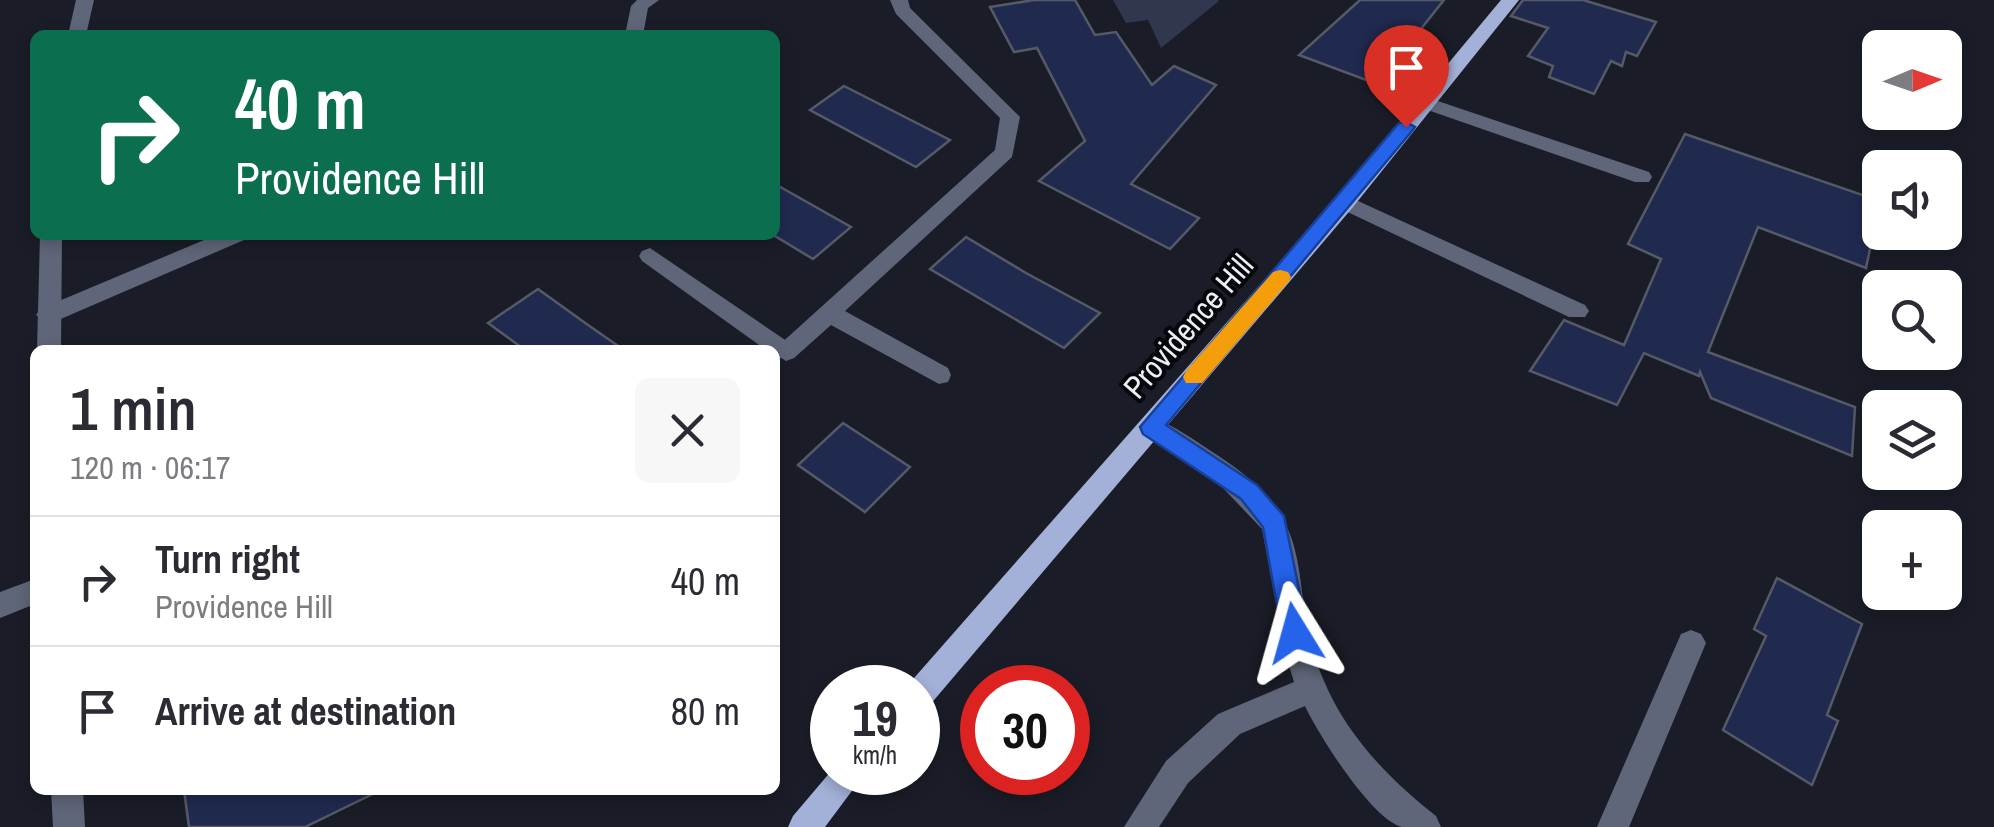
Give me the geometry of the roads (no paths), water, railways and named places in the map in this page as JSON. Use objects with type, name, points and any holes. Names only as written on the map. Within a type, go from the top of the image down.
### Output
[{"type":"main road","name":"Providence Hill","points":[[940,671],[1345,202],[1510,0]]},
{"type":"main road","points":[[804,827],[831,795]]},
{"type":"street","points":[[78,30],[86,0]]},
{"type":"street","points":[[635,30],[640,6],[650,0]]},
{"type":"street","points":[[780,348],[786,352],[831,314],[1005,152],[1010,116],[902,10],[898,0]]},
{"type":"street","points":[[1426,102],[1642,177]]},
{"type":"street","points":[[1345,202],[1577,311]]},
{"type":"street","points":[[49,345],[52,240]]},
{"type":"street","points":[[48,315],[224,240]]},
{"type":"street","points":[[650,256],[776,345]]},
{"type":"street","points":[[831,314],[939,375]]},
{"type":"street","points":[[1151,427],[1249,492],[1275,524],[1295,633],[1311,689],[1332,729],[1394,804],[1425,827]]},
{"type":"street","points":[[0,605],[30,594]]},
{"type":"street","points":[[1613,827],[1692,643]]},
{"type":"street","points":[[1140,827],[1177,772],[1229,724],[1311,689]]},
{"type":"street","points":[[68,795],[68,827]]}]
